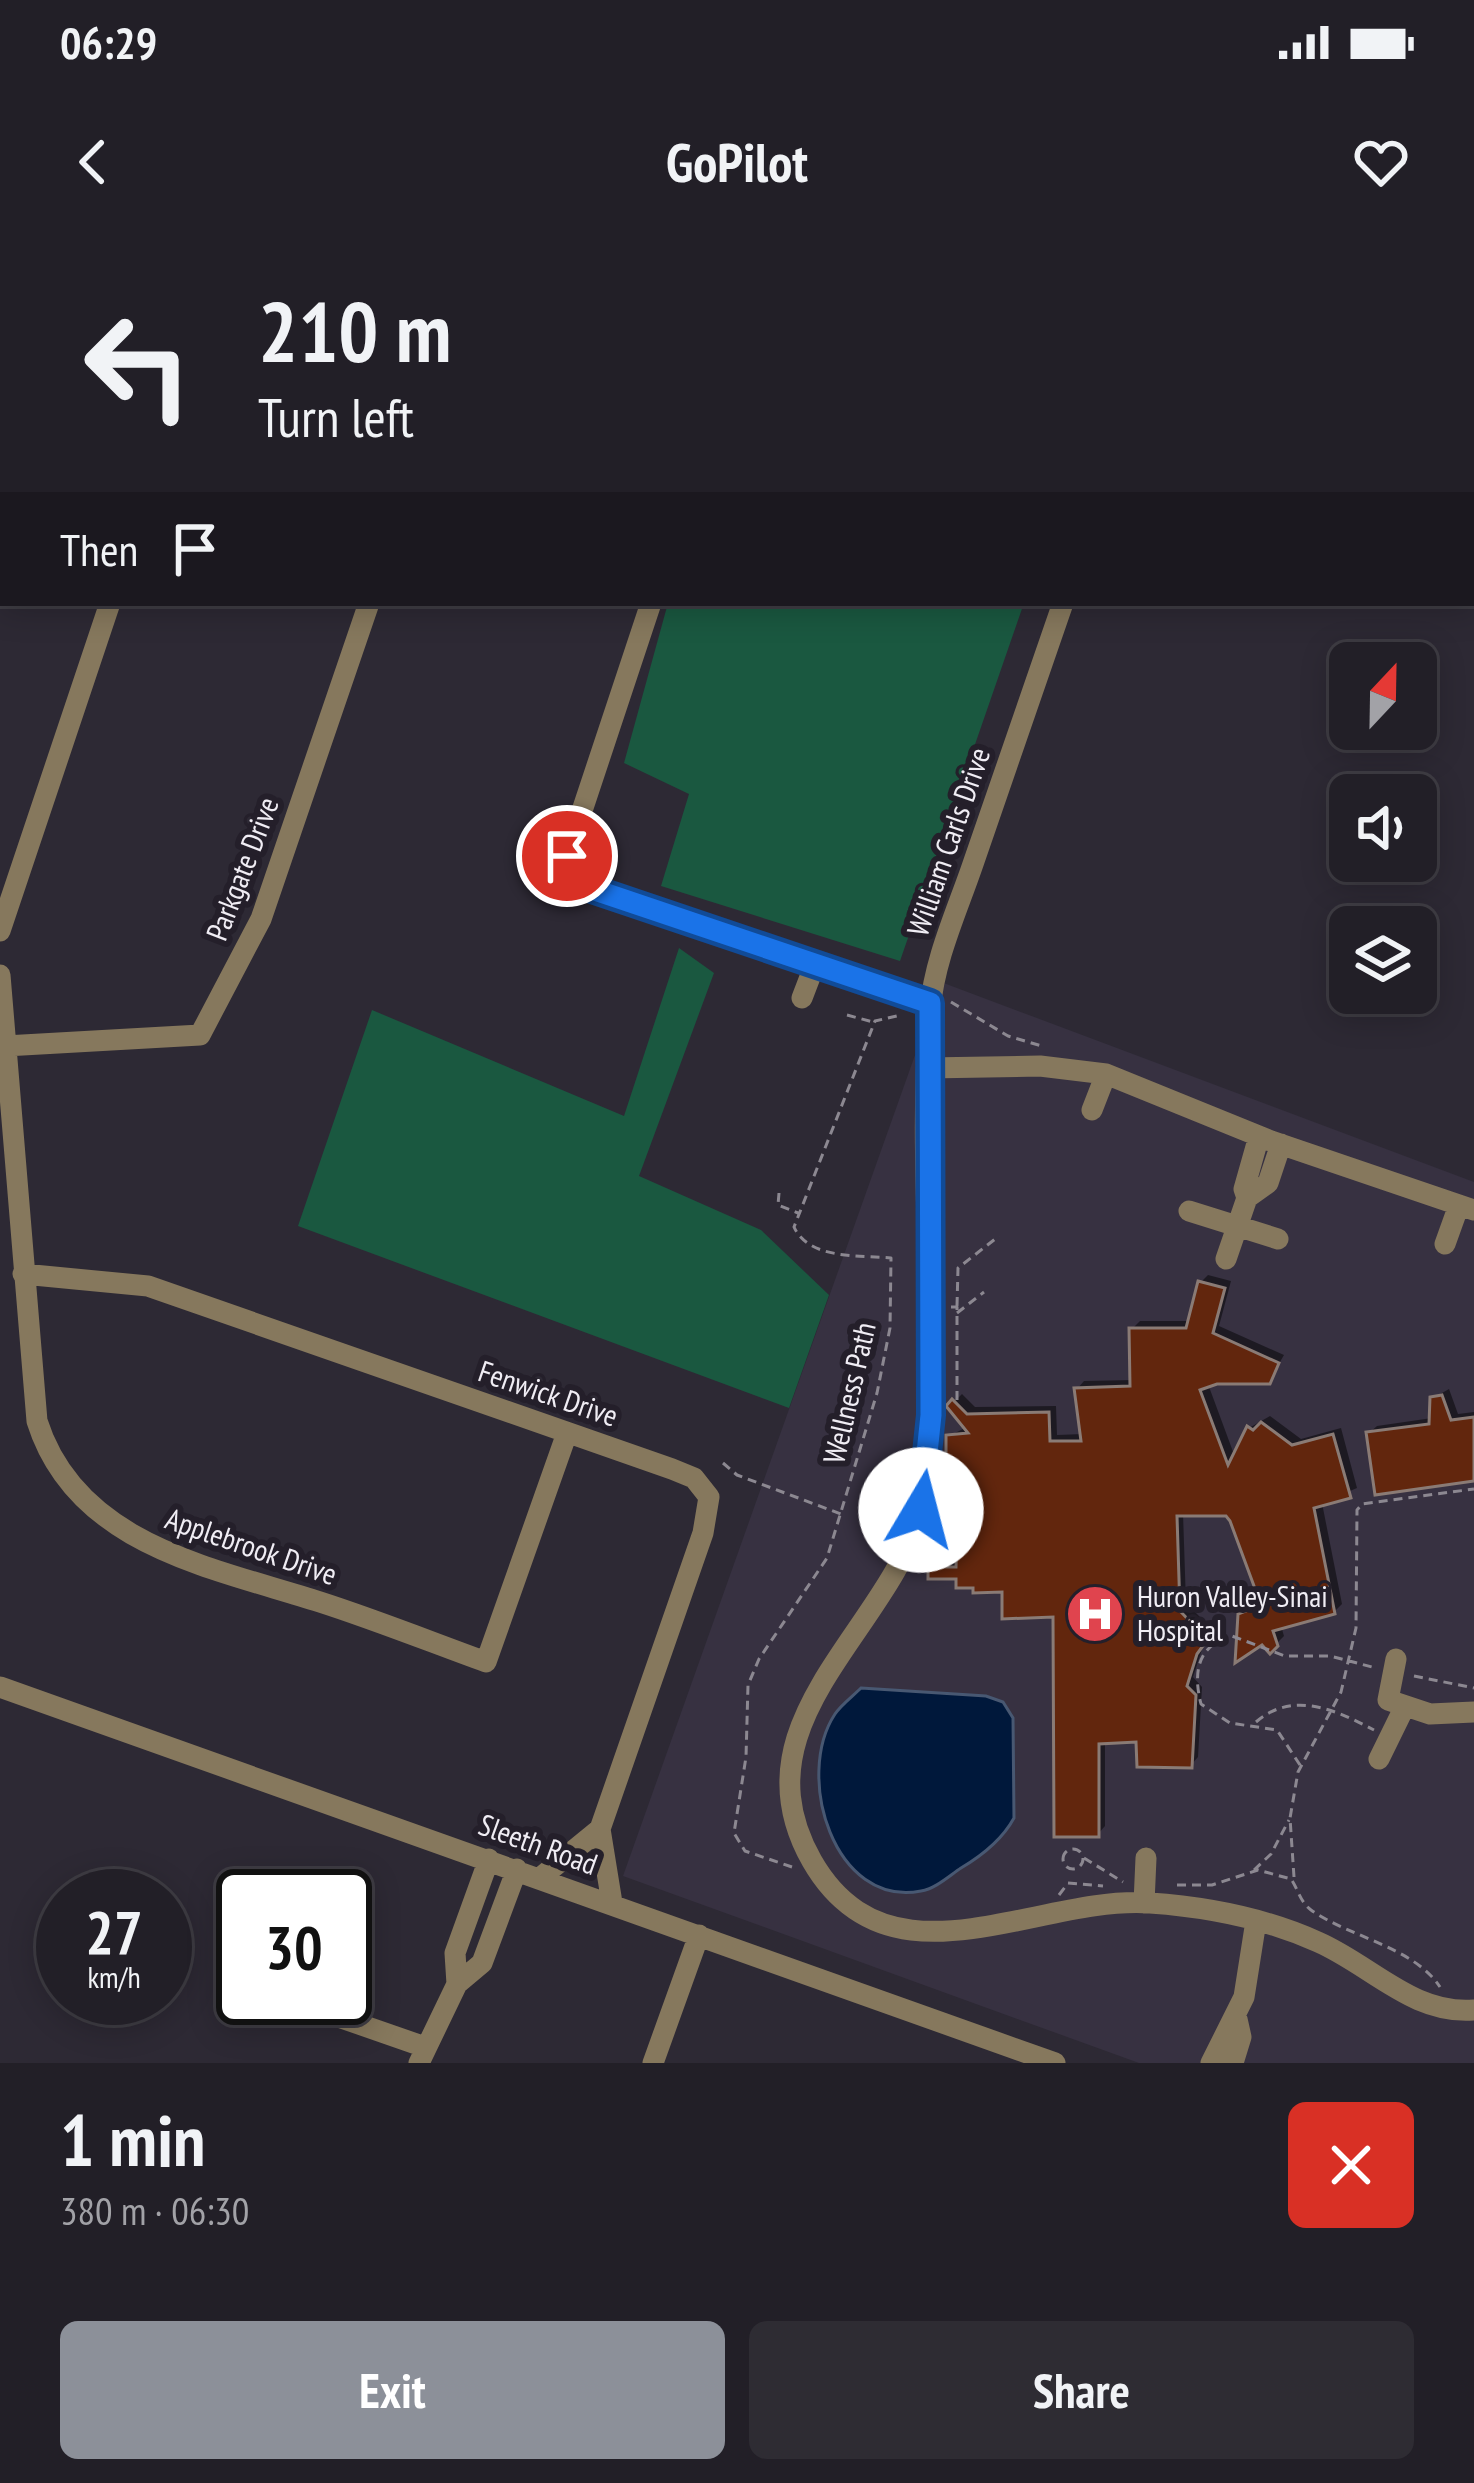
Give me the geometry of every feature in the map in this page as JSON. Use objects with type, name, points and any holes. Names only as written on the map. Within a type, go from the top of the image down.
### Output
[{"type":"street","points":[[0,931],[109,606]]},
{"type":"street","name":"Parkgate Drive","points":[[5,1046],[200,1035],[261,919],[368,606]]},
{"type":"street","points":[[650,606],[567,856],[589,888],[930,1005]]},
{"type":"street","name":"William Carls Drive","points":[[1062,606],[930,1005],[931,1415],[921,1510],[902,1553],[802,1717],[792,1796],[796,1819],[813,1863],[840,1897],[891,1927],[950,1934],[1137,1890],[1221,1910],[1320,1942],[1430,2006],[1474,2010]]},
{"type":"street","points":[[802,998],[815,964]]},
{"type":"street","name":"Applebrook Drive","points":[[0,975],[37,1421],[44,1446],[62,1477],[110,1522],[189,1561],[486,1662],[566,1433]]},
{"type":"street","points":[[927,1068],[1040,1066],[1106,1074],[1270,1140],[1467,1207],[1445,1244]]},
{"type":"street","points":[[1092,1110],[1106,1074]]},
{"type":"street","points":[[1226,1259],[1247,1198],[1268,1183],[1270,1140]]},
{"type":"street","points":[[1189,1211],[1278,1240]]},
{"type":"street","name":"Fenwick Drive","points":[[23,1274],[115,1279],[148,1286],[694,1478],[709,1497],[703,1532],[600,1829],[612,1903]]},
{"type":"street","points":[[1379,1759],[1397,1703],[1400,1666]]},
{"type":"street","name":"Sleeth Road","points":[[0,1687],[1055,2063]]},
{"type":"street","points":[[1397,1703],[1444,1716],[1474,1712]]},
{"type":"street","points":[[540,1878],[600,1829]]},
{"type":"street","points":[[1137,1890],[1146,1858]]},
{"type":"street","points":[[457,1984],[455,1953],[489,1859]]},
{"type":"street","points":[[351,2025],[422,2055],[457,1984],[482,1963],[518,1869]]},
{"type":"street","points":[[1233,2063],[1241,2037],[1237,2019],[1256,1921]]},
{"type":"street","points":[[653,2063],[699,1935]]},
{"type":"street","points":[[1211,2063],[1221,2033],[1237,2019]]},
{"type":"path","points":[[847,1015],[875,1021],[930,1005],[957,1004],[1009,1036],[1047,1048]]},
{"type":"path","points":[[779,1192],[778,1205],[799,1214],[875,1021]]},
{"type":"path","name":"Wellness Path","points":[[799,1214],[796,1234],[810,1246],[891,1258],[890,1328],[877,1394],[827,1558],[759,1659],[748,1685],[746,1757],[734,1833],[745,1850],[807,1870]]},
{"type":"path","points":[[984,1292],[957,1310],[958,1268],[1000,1236]]},
{"type":"path","points":[[723,1463],[737,1475],[841,1514]]},
{"type":"path","points":[[1447,1995],[1433,1976],[1309,1909],[1294,1882],[1290,1819],[1300,1766],[1350,1661],[1357,1628],[1358,1510],[1362,1504],[1474,1489]]},
{"type":"path","points":[[1300,1766],[1277,1730],[1255,1723],[1230,1723],[1201,1704],[1196,1669],[1206,1648],[1232,1636],[1285,1656],[1400,1666],[1474,1688]]},
{"type":"path","points":[[1255,1723],[1287,1705],[1330,1709],[1376,1731]]},
{"type":"path","points":[[1057,1898],[1068,1883],[1137,1890],[1212,1885],[1253,1870],[1271,1854],[1290,1819]]},
{"type":"path","points":[[1084,1858],[1137,1890]]},
{"type":"path","points":[[1253,1870],[1294,1882]]},
{"type":"shaded area","name":"Huron Valley-Sinai Hospital","points":[[941,982],[1474,1182],[1474,2063],[1139,2063],[623,1876]]},
{"type":"green space","points":[[667,606],[1023,606],[900,961],[661,886],[689,794],[624,763]]},
{"type":"green space","points":[[679,948],[714,973],[639,1176],[761,1230],[829,1295],[789,1408],[298,1226],[372,1010],[624,1116]]},
{"type":"water","points":[[861,1688],[986,1696],[1003,1702],[1013,1718],[1014,1818],[984,1852],[926,1890],[891,1891],[865,1879],[845,1859],[830,1832],[821,1802],[823,1740],[835,1714]]},
{"type":"building","points":[[1198,1281],[1225,1288],[1213,1333],[1279,1363],[1270,1384],[1217,1384],[1200,1390],[1228,1465],[1247,1426],[1253,1430],[1261,1422],[1292,1445],[1333,1434],[1351,1498],[1314,1508],[1335,1614],[1273,1631],[1278,1646],[1270,1654],[1262,1645],[1235,1663],[1238,1614],[1261,1605],[1230,1521],[1226,1516],[1177,1516],[1180,1611],[1200,1632],[1222,1620],[1197,1654],[1187,1686],[1196,1695],[1192,1768],[1137,1767],[1136,1742],[1099,1744],[1099,1837],[1054,1837],[1053,1617],[1002,1619],[1002,1592],[973,1593],[973,1588],[956,1588],[956,1579],[928,1579],[928,1567],[956,1567],[957,1530],[939,1530],[939,1500],[946,1500],[946,1435],[968,1433],[946,1406],[952,1399],[967,1414],[1049,1412],[1050,1441],[1081,1441],[1074,1388],[1130,1386],[1129,1328],[1186,1328]]},
{"type":"building","points":[[1442,1395],[1451,1420],[1474,1417],[1474,1481],[1375,1495],[1366,1432],[1429,1424],[1430,1397]]},
{"type":"place","name":"Huron Valley-Sinai Hospital","points":[[1095,1614]]},
{"type":"route","points":[[567,856],[589,888],[930,1003],[931,1415],[921,1510]]}]
